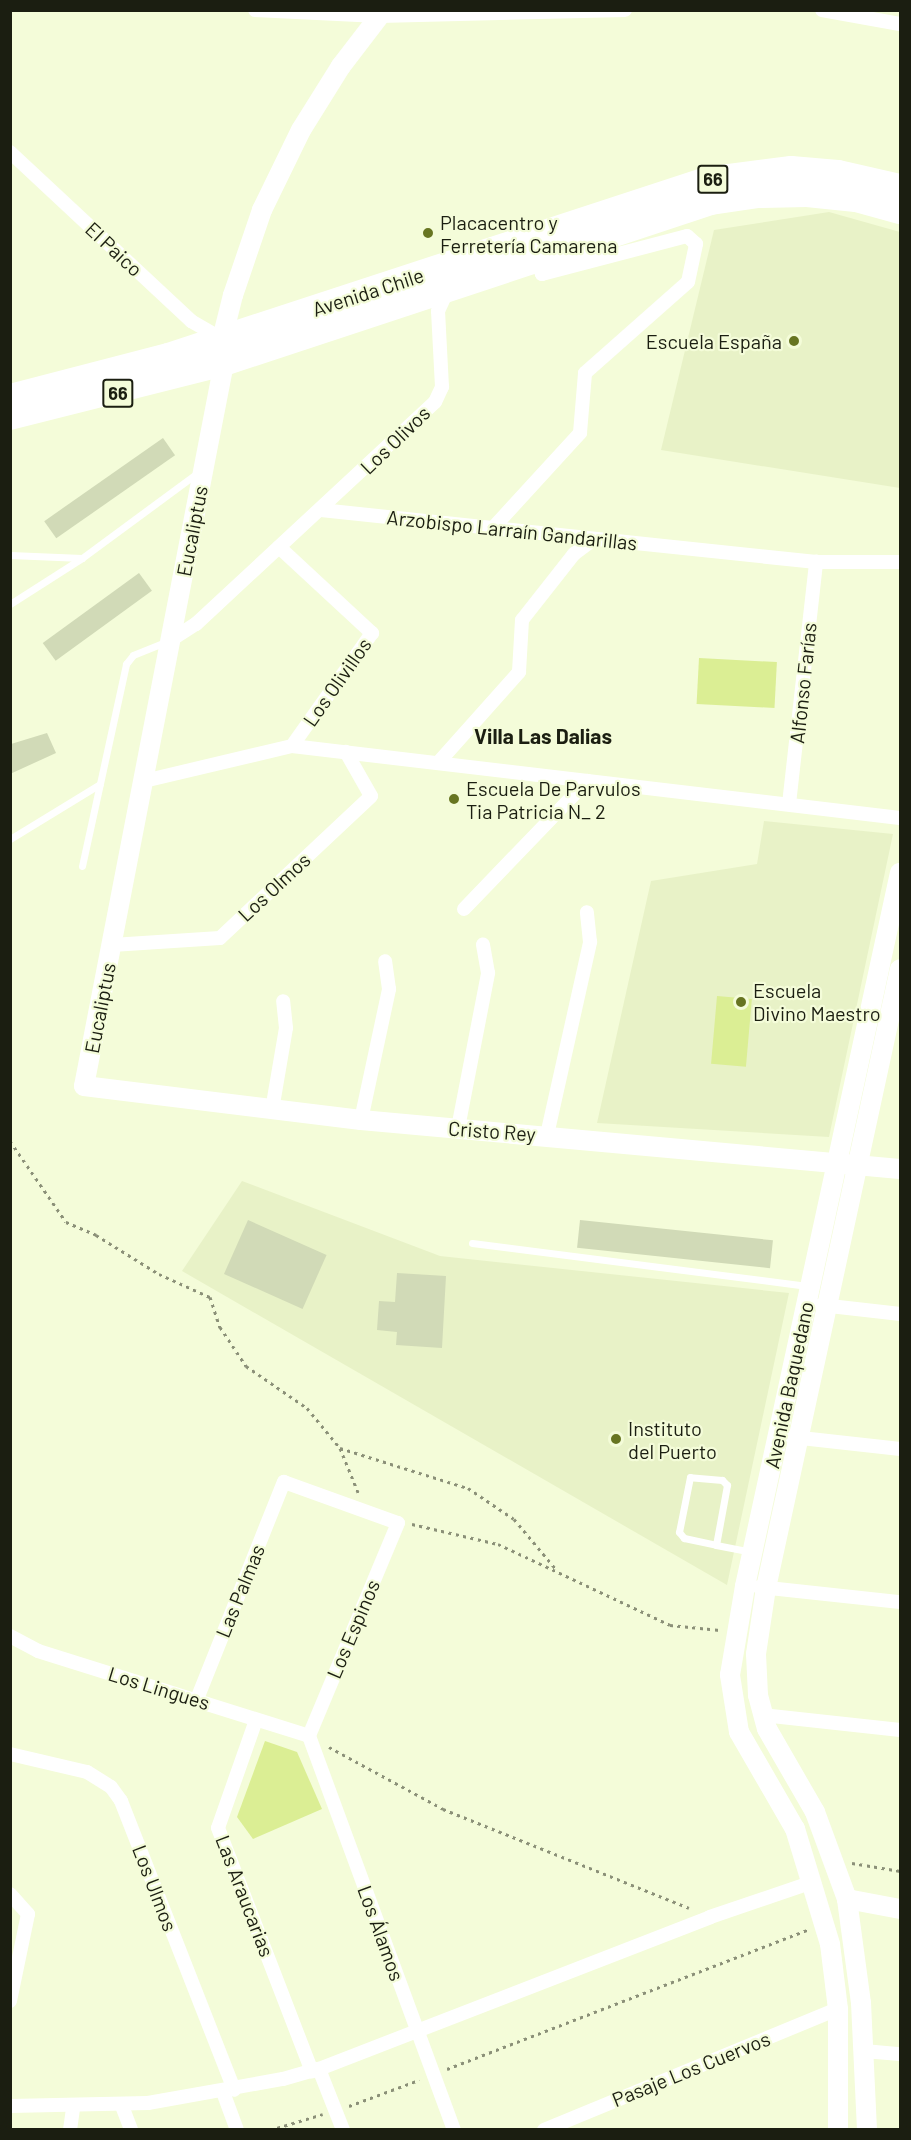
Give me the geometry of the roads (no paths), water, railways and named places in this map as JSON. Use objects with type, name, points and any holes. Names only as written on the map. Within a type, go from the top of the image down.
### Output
[{"type":"highway","name":"Avenida Chile","points":[[10,397],[115,372],[223,351],[734,174],[814,170],[900,187]]},
{"type":"highway","name":"Avenida Chile","points":[[10,417],[223,351],[449,288],[687,209],[750,196],[832,196],[900,211]]},
{"type":"main road","name":"Eucaliptus","points":[[84,1086],[204,468],[223,351],[246,252],[280,170],[324,91],[382,14]]},
{"type":"main road","name":"Avenida Baquedano","points":[[835,2128],[838,2009],[825,1923],[795,1829],[746,1748],[734,1715],[730,1675],[753,1552],[900,873]]},
{"type":"main road","name":"Avenida Baquedano","points":[[867,2130],[864,2051],[847,1899],[835,1860],[815,1812],[773,1742],[762,1715],[756,1654],[766,1588],[798,1438],[858,1165],[897,1002],[900,969]]},
{"type":"main road","name":"Cristo Rey","points":[[84,1086],[361,1120],[838,1161],[900,1169]]},
{"type":"main road","points":[[847,1899],[900,1909]]},
{"type":"main road","points":[[837,2096],[866,2095]]},
{"type":"street","points":[[255,10],[382,14],[626,10]]},
{"type":"street","points":[[822,10],[900,24]]},
{"type":"street","name":"El Paico","points":[[10,152],[223,351]]},
{"type":"street","points":[[493,528],[580,433],[585,373],[688,282],[696,244],[687,236],[542,274],[537,259]]},
{"type":"street","name":"Los Olivos","points":[[321,510],[435,402],[442,387],[438,311],[449,288]]},
{"type":"street","points":[[171,639],[196,624],[321,510]]},
{"type":"street","name":"Arzobispo Larraín Gandarillas","points":[[321,510],[816,562],[900,561]]},
{"type":"street","points":[[438,763],[519,672],[522,620],[574,554],[594,539]]},
{"type":"street","name":"Los Olivillos","points":[[279,547],[372,633],[292,746]]},
{"type":"street","name":"Alfonso Farías","points":[[789,804],[816,562]]},
{"type":"street","points":[[144,781],[292,746],[900,818]]},
{"type":"street","name":"Los Olmos","points":[[112,945],[219,938],[371,796],[346,752]]},
{"type":"street","points":[[464,909],[587,781]]},
{"type":"street","points":[[547,1135],[590,942],[587,912]]},
{"type":"street","points":[[458,1128],[488,973],[483,944]]},
{"type":"street","points":[[361,1120],[389,989],[386,961]]},
{"type":"street","points":[[873,998],[897,1002]]},
{"type":"street","points":[[272,1110],[286,1028],[283,1001]]},
{"type":"street","points":[[809,1295],[827,1306],[900,1314]]},
{"type":"street","points":[[778,1436],[900,1449]]},
{"type":"street","name":"Las Palmas","points":[[196,1699],[284,1482],[398,1522]]},
{"type":"street","name":"Los Espinos","points":[[309,1736],[398,1522]]},
{"type":"street","points":[[746,1586],[900,1602]]},
{"type":"street","name":"Los Lingues","points":[[10,1636],[39,1651],[309,1736]]},
{"type":"street","points":[[762,1715],[900,1730]]},
{"type":"street","name":"Las Araucarias","points":[[256,1720],[218,1828],[316,2070],[336,2110],[343,2130]]},
{"type":"street","name":"Los Álamos","points":[[309,1736],[454,2130]]},
{"type":"street","name":"Los Ulmos","points":[[10,1754],[87,1772],[111,1786],[121,1801],[229,2091],[237,2130]]},
{"type":"street","points":[[10,2106],[73,2108],[122,2106],[229,2091],[316,2070],[710,1917],[813,1882]]},
{"type":"street","points":[[10,1894],[28,1914],[11,1991]]},
{"type":"street","name":"Pasaje Los Cuervos","points":[[544,2130],[838,2009]]},
{"type":"street","points":[[864,2051],[900,2054]]},
{"type":"street","points":[[122,2106],[131,2130]]},
{"type":"street","points":[[70,2130],[73,2108]]},
{"type":"lane","points":[[10,604],[82,558],[204,468]]},
{"type":"lane","points":[[10,555],[82,558]]},
{"type":"lane","points":[[82,866],[126,664],[133,655],[171,639]]},
{"type":"lane","points":[[10,839],[100,784]]},
{"type":"lane","points":[[472,1243],[809,1295]]},
{"type":"lane","points":[[716,1545],[727,1485],[722,1480],[690,1477],[679,1532],[684,1538],[716,1545],[753,1552]]},
{"type":"place","name":"Placacentro y Ferretería Camarena","points":[[428,233]]},
{"type":"place","name":"Escuela España","points":[[794,341]]},
{"type":"place","name":"Escuela De Parvulos Tia Patricia N_ 2","points":[[454,799]]},
{"type":"place","name":"Escuela Divino Maestro","points":[[741,1002]]},
{"type":"place","name":"Instituto del Puerto","points":[[616,1439]]},
{"type":"district","name":"Villa Las Dalias","points":[[543,736]]}]
